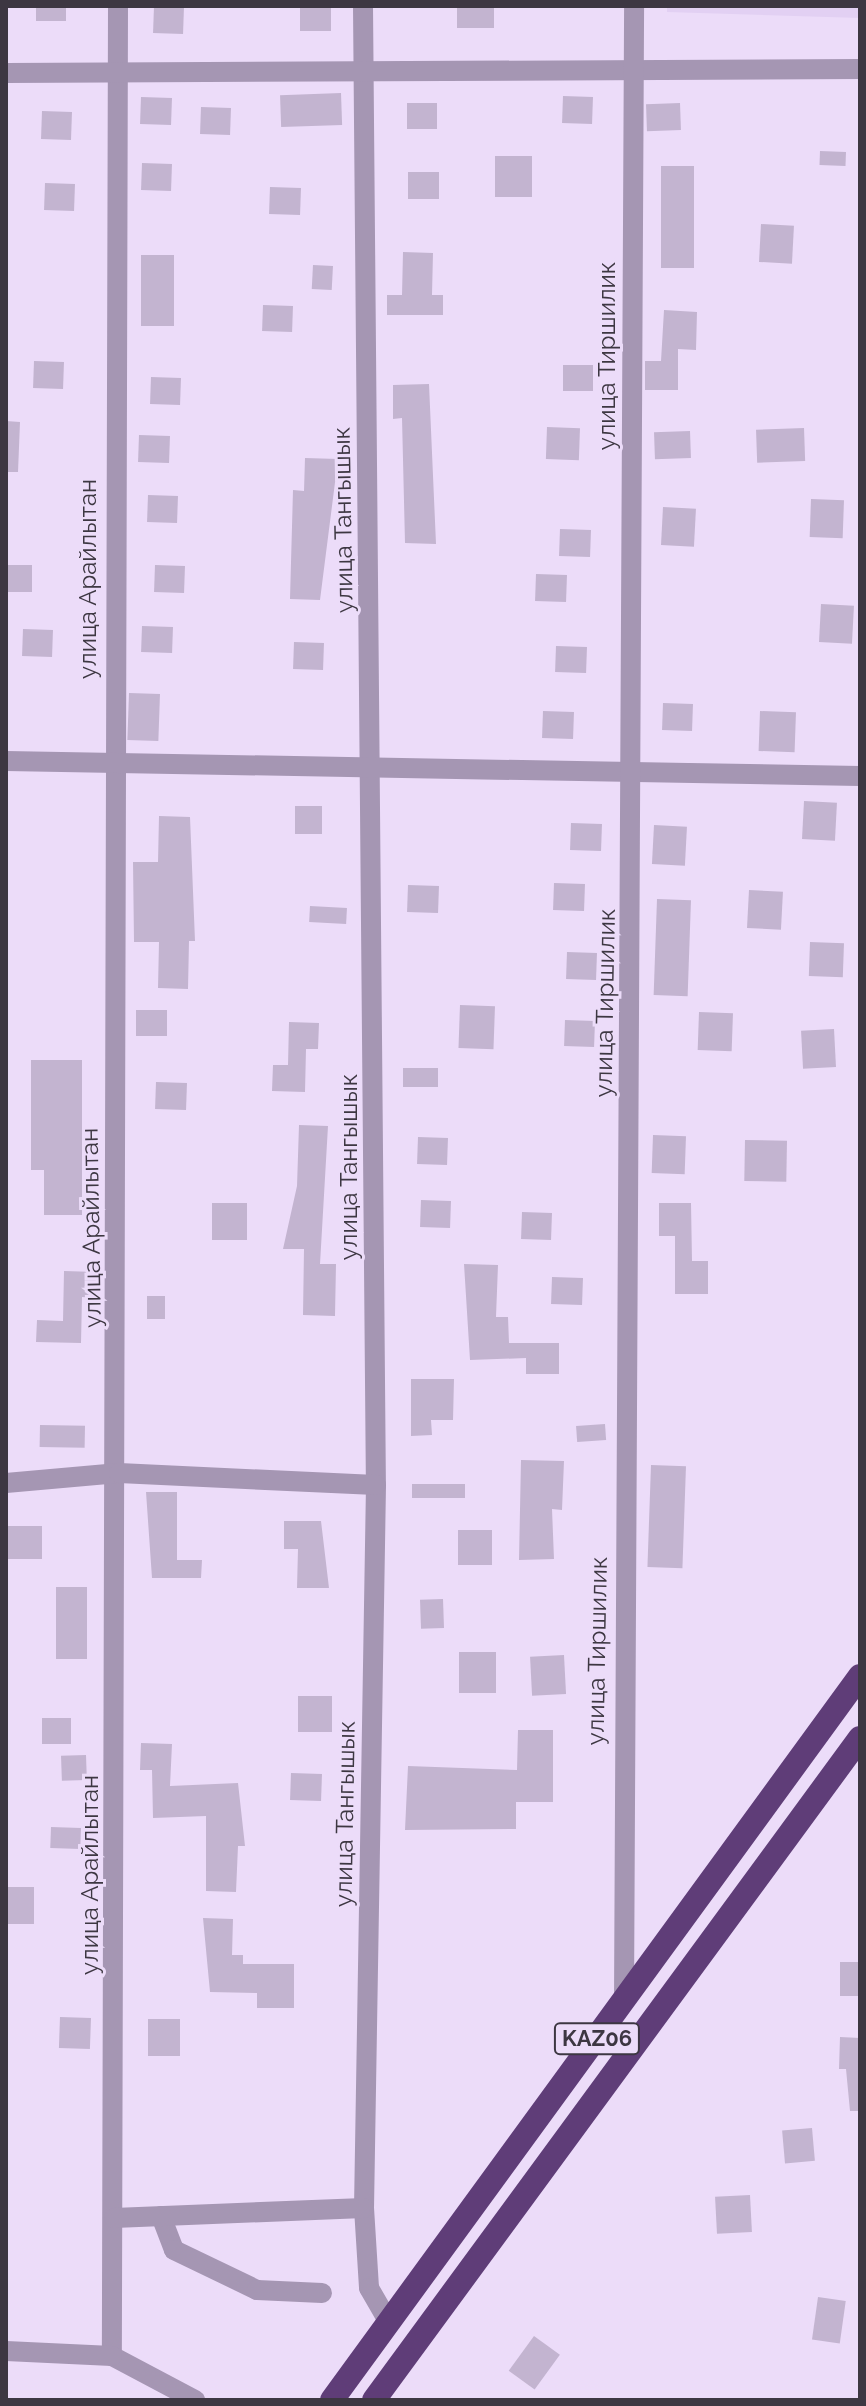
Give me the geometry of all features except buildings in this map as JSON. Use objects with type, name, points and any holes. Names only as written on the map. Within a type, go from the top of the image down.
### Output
[{"type":"highway","name":"KАZ06","points":[[332,2400],[860,1676]]},
{"type":"highway","name":"KАZ06","points":[[374,2400],[860,1738]]},
{"type":"street","name":"улица Арайлытан","points":[[112,2356],[119,1473],[113,762],[118,6]]},
{"type":"street","name":"улица Тангышык","points":[[363,6],[361,72],[374,773],[376,1485],[364,2208],[369,2288],[389,2322]]},
{"type":"street","name":"улица Тиршилик","points":[[624,2001],[633,777],[634,6]]},
{"type":"street","points":[[6,73],[117,76],[860,69]]},
{"type":"street","points":[[6,761],[113,762],[374,773],[633,777],[860,776]]},
{"type":"street","points":[[6,1483],[119,1473],[376,1485]]},
{"type":"street","points":[[114,2218],[364,2208]]},
{"type":"street","points":[[161,2216],[174,2250],[257,2290],[322,2293]]},
{"type":"street","points":[[6,2351],[112,2356],[195,2400]]},
{"type":"shaded area","points":[[667,6],[860,6],[860,18],[667,12]]}]
